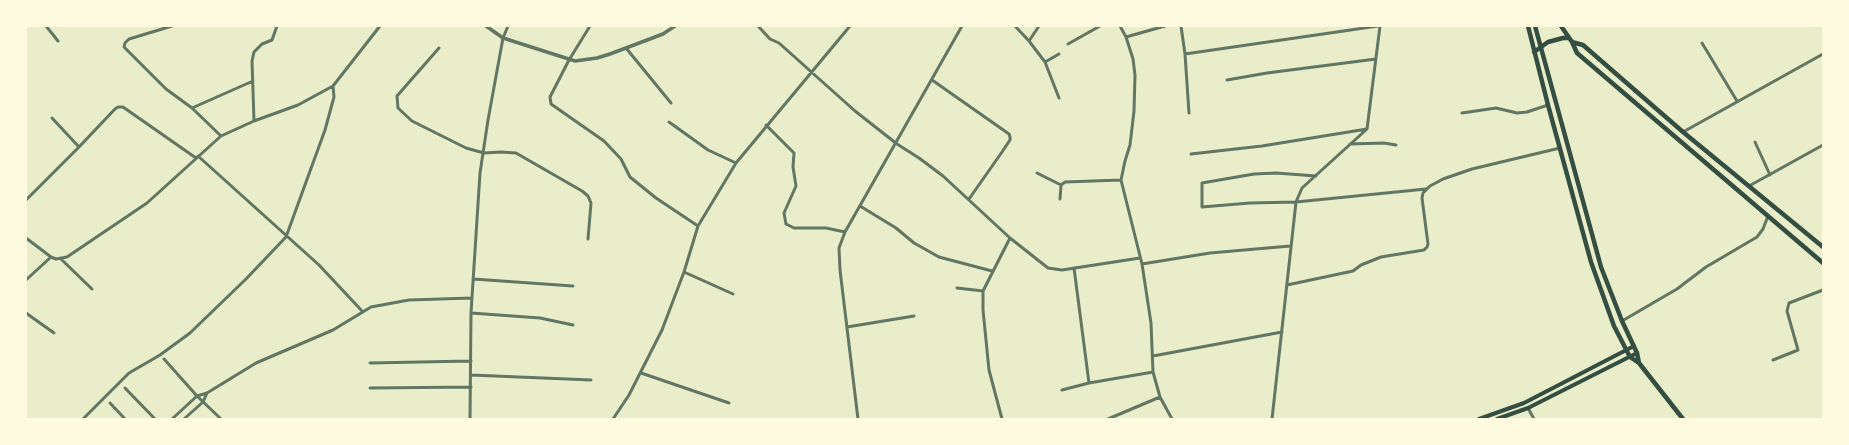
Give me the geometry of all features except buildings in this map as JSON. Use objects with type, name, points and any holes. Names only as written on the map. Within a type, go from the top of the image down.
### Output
[{"type":"main road","points":[[1528,26],[1591,262],[1612,319],[1626,350],[1630,357],[1639,362]]},
{"type":"main road","points":[[1536,26],[1600,267],[1637,353],[1639,362],[1683,419]]},
{"type":"main road","points":[[1561,26],[1577,53],[1823,263]]},
{"type":"main road","points":[[1534,52],[1554,40],[1570,40],[1583,45],[1683,132],[1823,247]]},
{"type":"main road","points":[[1732,184],[1738,177]]},
{"type":"main road","points":[[1479,419],[1524,403],[1634,346]]},
{"type":"main road","points":[[1497,419],[1528,408],[1637,353]]},
{"type":"street","points":[[46,26],[58,41]]},
{"type":"street","points":[[172,26],[128,39],[124,47],[166,89],[192,108],[221,136]]},
{"type":"street","points":[[254,120],[252,61],[254,52],[262,44],[272,40],[277,26]]},
{"type":"street","points":[[61,259],[147,203],[221,136],[254,120],[298,105],[333,86],[380,26]]},
{"type":"street","points":[[486,26],[503,38],[569,60],[583,61],[597,58],[664,34],[675,26]]},
{"type":"street","points":[[470,419],[471,313],[480,172],[503,38],[508,26]]},
{"type":"street","points":[[590,26],[569,60],[550,97],[551,104],[604,141],[621,159],[630,177],[656,198],[698,226]]},
{"type":"street","points":[[758,26],[770,39],[779,43],[855,111],[896,144],[937,172],[969,199],[1010,238],[1048,268],[1054,270],[1074,268],[1140,258]]},
{"type":"street","points":[[614,419],[641,373],[662,330],[684,272],[698,226],[736,164],[766,125],[850,26]]},
{"type":"street","points":[[858,419],[839,248],[845,232],[962,26]]},
{"type":"street","points":[[1015,26],[1030,40],[1045,62],[1059,98]]},
{"type":"street","points":[[1030,40],[1039,26]]},
{"type":"street","points":[[1068,44],[1100,26]]},
{"type":"street","points":[[1120,26],[1126,37],[1133,59],[1134,111],[1130,145],[1121,180],[1142,264],[1151,323],[1153,372],[1160,397],[1172,419]]},
{"type":"street","points":[[1126,37],[1165,26]]},
{"type":"street","points":[[1181,26],[1185,54],[1189,113]]},
{"type":"street","points":[[1185,54],[1379,26],[1366,129],[1302,188],[1296,202],[1272,419]]},
{"type":"street","points":[[1702,43],[1738,101]]},
{"type":"street","points":[[439,48],[397,96],[398,108],[412,121],[466,148],[484,153],[516,153],[582,191],[588,196],[591,203],[588,239]]},
{"type":"street","points":[[626,48],[671,103]]},
{"type":"street","points":[[1045,62],[1059,54]]},
{"type":"street","points":[[1683,132],[1823,54]]},
{"type":"street","points":[[1227,80],[1376,59]]},
{"type":"street","points":[[932,80],[1009,134],[1010,137],[1010,140],[969,199]]},
{"type":"street","points":[[192,108],[253,81]]},
{"type":"street","points":[[84,419],[129,373],[160,355],[190,332],[246,279],[286,237],[325,130],[334,97],[333,86]]},
{"type":"street","points":[[1462,113],[1496,108],[1522,113],[1548,105]]},
{"type":"street","points":[[26,200],[115,109],[123,107],[197,157],[318,265],[363,312]]},
{"type":"street","points":[[52,118],[79,147]]},
{"type":"street","points":[[670,122],[702,146],[736,164]]},
{"type":"street","points":[[766,125],[794,154],[793,168],[796,190],[784,213],[786,224],[794,228],[826,228],[845,232]]},
{"type":"street","points":[[1191,154],[1262,146],[1366,129]]},
{"type":"street","points":[[1755,142],[1770,175]]},
{"type":"street","points":[[1350,144],[1384,143],[1396,145]]},
{"type":"street","points":[[1749,186],[1823,145]]},
{"type":"street","points":[[1287,285],[1353,271],[1361,265],[1381,257],[1424,250],[1427,248],[1428,240],[1422,198],[1426,189],[1435,182],[1472,169],[1560,148]]},
{"type":"street","points":[[1037,173],[1061,185]]},
{"type":"street","points":[[1316,176],[1269,173],[1202,183],[1202,207],[1250,203],[1296,202],[1426,189]]},
{"type":"street","points":[[1061,185],[1071,180],[1121,180]]},
{"type":"street","points":[[1060,199],[1061,185]]},
{"type":"street","points":[[860,206],[896,228],[914,243],[939,256],[992,271]]},
{"type":"street","points":[[1622,321],[1677,289],[1706,267],[1757,237],[1763,229],[1768,216]]},
{"type":"street","points":[[26,238],[51,257],[61,259],[92,289]]},
{"type":"street","points":[[1002,419],[989,370],[983,310],[983,291],[1010,238]]},
{"type":"street","points":[[1142,264],[1210,252],[1290,246]]},
{"type":"street","points":[[26,280],[51,257]]},
{"type":"street","points":[[1074,268],[1089,383]]},
{"type":"street","points":[[684,272],[734,294]]},
{"type":"street","points":[[473,279],[573,286]]},
{"type":"street","points":[[957,288],[983,291]]},
{"type":"street","points":[[1773,360],[1798,350],[1787,310],[1789,303],[1823,290]]},
{"type":"street","points":[[172,419],[197,396],[207,393],[256,363],[333,330],[363,312],[382,304],[409,300],[472,298]]},
{"type":"street","points":[[26,313],[54,333]]},
{"type":"street","points":[[471,313],[540,318],[574,325]]},
{"type":"street","points":[[847,327],[914,316]]},
{"type":"street","points":[[1152,356],[1282,332]]},
{"type":"street","points":[[164,359],[197,396],[221,419]]},
{"type":"street","points":[[370,362],[470,361]]},
{"type":"street","points":[[1062,390],[1089,383],[1153,372]]},
{"type":"street","points":[[641,373],[729,403]]},
{"type":"street","points":[[471,375],[591,380]]},
{"type":"street","points":[[370,388],[470,387]]},
{"type":"street","points":[[125,388],[155,419]]},
{"type":"street","points":[[184,419],[204,402],[207,393]]},
{"type":"street","points":[[1108,419],[1160,397]]},
{"type":"street","points":[[110,403],[125,419]]},
{"type":"street","points":[[1528,408],[1534,419]]}]
